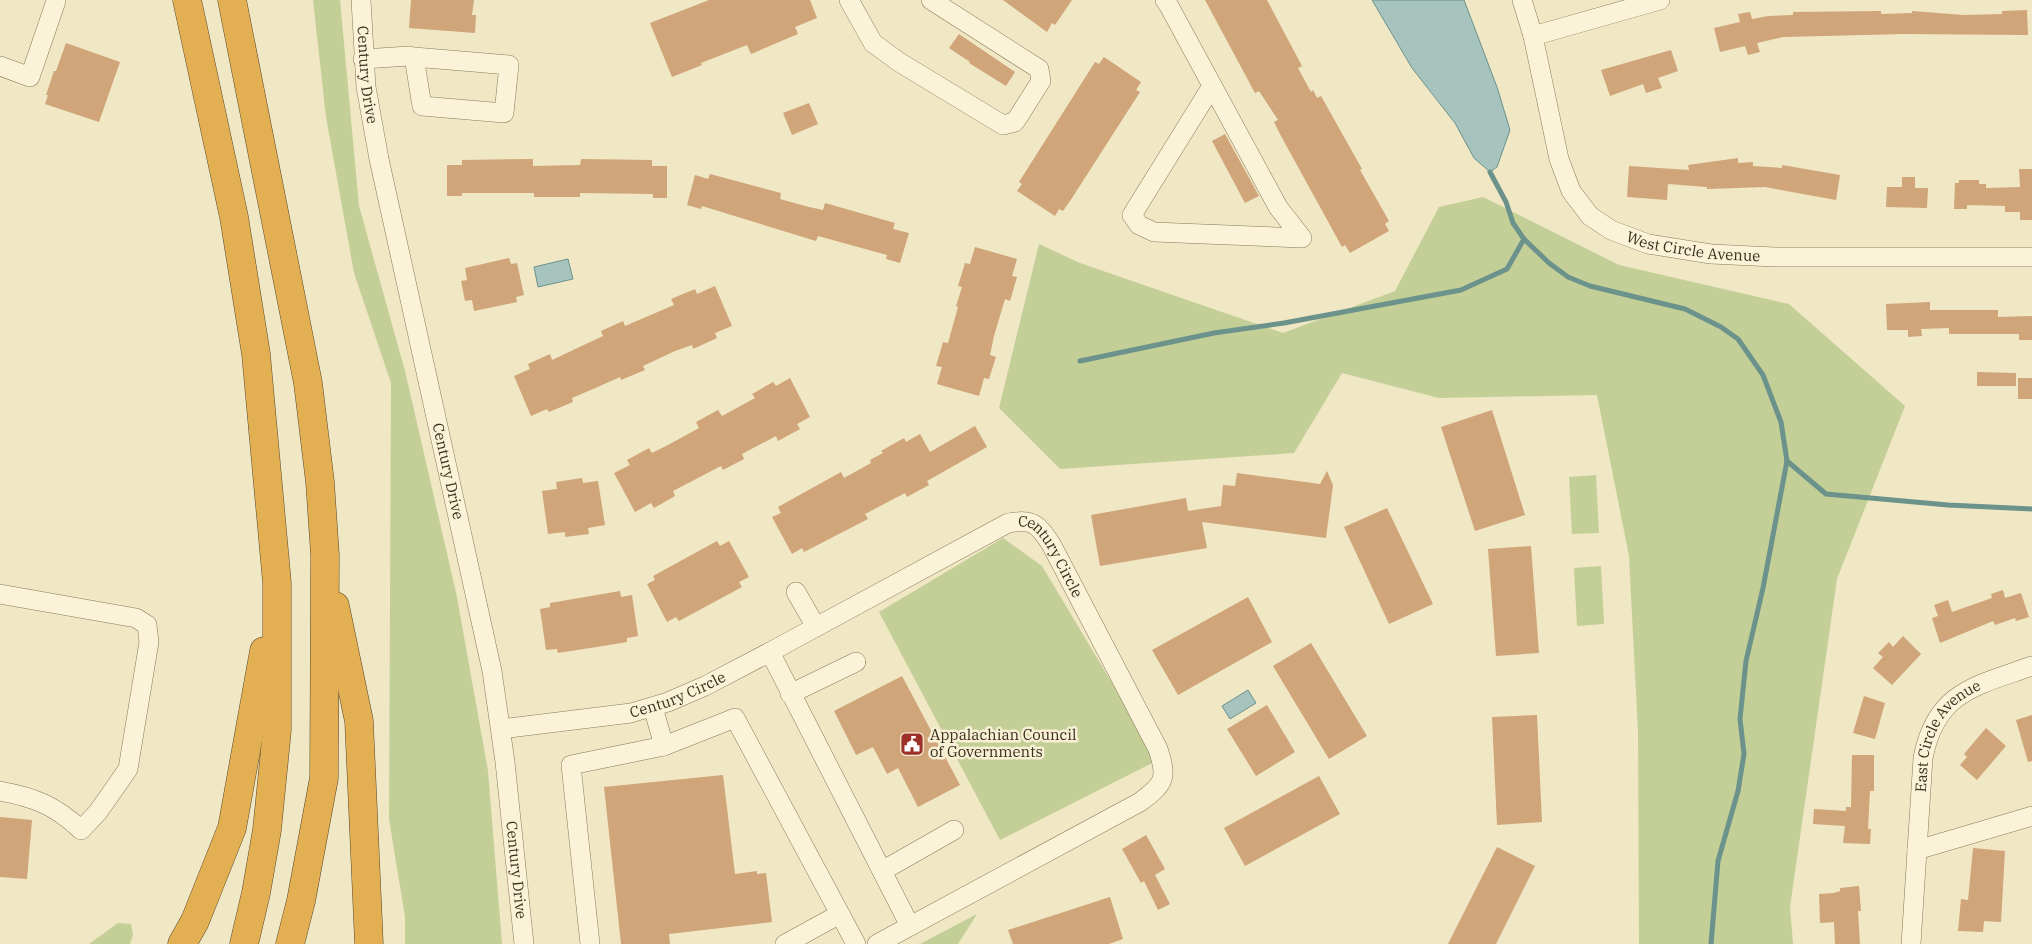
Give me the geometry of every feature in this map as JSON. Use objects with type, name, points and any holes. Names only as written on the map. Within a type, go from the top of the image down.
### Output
[{"type":"highway","points":[[187,0],[234,217],[256,354],[276,583],[277,730],[267,830],[256,893],[244,944]]},
{"type":"highway","points":[[232,0],[308,383],[320,482],[325,555],[324,778],[301,901],[290,944]]},
{"type":"highway","points":[[325,555],[359,721],[369,944]]},
{"type":"highway","points":[[182,944],[195,921],[232,828],[276,583]]},
{"type":"street","name":"Century Drive","points":[[361,0],[363,59],[379,159],[492,671],[501,729],[524,944]]},
{"type":"street","points":[[849,0],[873,43],[899,62],[1003,125],[1016,122],[1041,81],[1039,69],[931,0]]},
{"type":"street","points":[[1165,0],[1278,206],[1302,238],[1154,232],[1139,225],[1132,215],[1212,86]]},
{"type":"street","name":"West Circle Avenue","points":[[1522,0],[1533,36],[1559,158],[1571,191],[1590,216],[1611,230],[1648,244],[1711,254],[1775,257],[2032,257]]},
{"type":"street","points":[[1533,36],[1660,0]]},
{"type":"street","points":[[0,66],[30,77],[56,1]]},
{"type":"street","points":[[363,59],[414,57],[509,65],[504,113],[422,106],[414,57]]},
{"type":"street","name":"Century Circle","points":[[501,729],[631,713],[653,707],[705,686],[1008,523],[1032,522],[1042,530],[1051,544],[1158,749],[1164,766],[1164,779],[1158,788],[1140,802],[877,944]]},
{"type":"street","points":[[796,592],[816,627]]},
{"type":"street","points":[[0,594],[136,618],[147,625],[149,642],[128,769],[98,812],[80,830],[68,818],[42,801],[0,791]]},
{"type":"street","points":[[770,652],[910,926]]},
{"type":"street","points":[[790,694],[856,662]]},
{"type":"street","name":"East Circle Avenue","points":[[1911,944],[1923,758],[1925,745],[1938,714],[1951,700],[1970,688],[2032,666]]},
{"type":"street","points":[[653,707],[664,746]]},
{"type":"street","points":[[590,944],[570,765],[664,746],[735,718],[856,944]]},
{"type":"street","points":[[1917,850],[2032,816]]},
{"type":"street","points":[[882,871],[954,830]]},
{"type":"street","points":[[785,944],[840,914]]},
{"type":"green space","points":[[313,0],[340,0],[359,206],[405,371],[457,597],[488,771],[502,944],[405,944],[405,917],[389,819],[391,383],[354,273],[326,117]]},
{"type":"green space","points":[[1483,197],[1619,265],[1789,304],[1905,406],[1837,579],[1790,907],[1793,944],[1639,944],[1638,732],[1629,556],[1597,395],[1439,398],[1342,373],[1294,453],[1060,469],[999,408],[1039,244],[1080,263],[1283,333],[1395,291],[1439,207]]},
{"type":"green space","points":[[1596,475],[1599,533],[1572,534],[1569,477]]},
{"type":"green space","points":[[1003,538],[1042,566],[1158,760],[1000,840],[879,612]]},
{"type":"green space","points":[[1601,566],[1604,624],[1577,626],[1574,568]]},
{"type":"green space","points":[[977,914],[958,944],[920,944]]},
{"type":"green space","points":[[118,923],[131,924],[133,935],[130,944],[89,944]]},
{"type":"water","points":[[1372,0],[1464,0],[1497,87],[1510,130],[1497,167],[1490,172],[1474,158],[1455,123],[1412,68]]},
{"type":"water","points":[[568,259],[573,279],[538,287],[534,267]]},
{"type":"water","points":[[1248,690],[1256,703],[1230,719],[1222,706]]},
{"type":"building","points":[[411,0],[474,0],[472,15],[476,15],[475,33],[409,28]]},
{"type":"building","points":[[709,0],[810,0],[817,18],[795,27],[798,34],[751,54],[747,45],[672,77],[650,23]]},
{"type":"building","points":[[1003,0],[1072,0],[1055,25],[1052,23],[1047,32]]},
{"type":"building","points":[[1205,0],[1267,0],[1302,66],[1298,68],[1311,92],[1313,90],[1317,98],[1321,96],[1362,169],[1360,170],[1389,221],[1385,224],[1389,231],[1350,253],[1345,245],[1342,247],[1281,136],[1274,122],[1278,120],[1259,91],[1255,93]]},
{"type":"building","points":[[2027,10],[2028,35],[1904,34],[1783,37],[1757,43],[1760,52],[1748,55],[1745,46],[1720,52],[1714,28],[1740,22],[1738,14],[1750,12],[1752,19],[1793,15],[1793,12],[1881,11],[1881,14],[1912,13],[1912,11],[1964,15],[2002,14],[2002,11]]},
{"type":"building","points":[[959,34],[1015,72],[1006,86],[949,48]]},
{"type":"building","points":[[66,43],[120,62],[99,122],[45,104],[54,71],[56,71]]},
{"type":"building","points":[[1671,50],[1678,71],[1658,78],[1662,88],[1646,93],[1643,84],[1610,96],[1601,70]]},
{"type":"building","points":[[1104,57],[1141,82],[1136,90],[1140,92],[1072,198],[1063,211],[1059,209],[1055,216],[1017,191],[1022,184],[1019,182],[1095,62],[1099,64]]},
{"type":"building","points":[[809,103],[818,124],[792,135],[783,113]]},
{"type":"building","points":[[1225,134],[1259,196],[1245,203],[1212,141]]},
{"type":"building","points":[[1738,158],[1738,163],[1753,162],[1753,166],[1782,168],[1782,165],[1840,175],[1836,200],[1765,187],[1707,189],[1707,187],[1668,184],[1667,200],[1627,197],[1629,166],[1689,170],[1688,165]]},
{"type":"building","points":[[533,159],[533,166],[580,165],[581,159],[652,160],[652,166],[667,166],[667,198],[653,198],[653,194],[580,193],[580,197],[534,197],[534,193],[462,193],[462,196],[447,196],[447,165],[462,165],[462,160]]},
{"type":"building","points":[[2019,169],[2032,169],[2032,220],[2020,220],[2020,212],[2005,212],[2005,206],[1967,205],[1967,209],[1954,209],[1955,183],[1959,183],[1959,180],[1979,180],[1979,184],[1986,184],[1986,188],[2020,187]]},
{"type":"building","points":[[710,174],[781,193],[780,199],[809,207],[823,210],[825,203],[895,223],[893,229],[909,233],[900,263],[886,259],[887,255],[818,236],[816,241],[702,206],[701,209],[687,205],[695,175],[708,179]]},
{"type":"building","points":[[1902,177],[1915,177],[1915,188],[1928,188],[1927,208],[1886,207],[1887,187],[1902,187]]},
{"type":"building","points":[[975,247],[1017,259],[1012,276],[1017,277],[1010,301],[1005,299],[994,336],[990,355],[996,357],[989,379],[984,378],[979,396],[937,384],[942,367],[936,366],[943,342],[948,343],[958,307],[956,306],[962,287],[958,286],[965,263],[970,264]]},
{"type":"building","points":[[509,258],[511,264],[517,263],[524,295],[516,297],[517,302],[474,311],[472,300],[465,301],[461,281],[467,280],[465,268]]},
{"type":"building","points":[[715,286],[732,326],[715,333],[717,338],[693,349],[692,345],[675,351],[643,366],[645,370],[621,380],[620,377],[572,398],[573,402],[549,412],[547,409],[531,416],[514,376],[530,369],[528,364],[550,354],[552,360],[603,336],[601,331],[623,321],[625,326],[674,305],[671,299],[695,289],[697,294]]},
{"type":"building","points":[[1930,302],[1930,310],[1998,310],[1998,317],[2032,316],[2032,340],[2019,340],[2019,334],[1949,334],[1949,328],[1921,329],[1922,336],[1908,337],[1908,330],[1887,330],[1886,304]]},
{"type":"building","points":[[1977,372],[2016,373],[2016,386],[1977,386]]},
{"type":"building","points":[[790,378],[810,417],[797,424],[800,429],[778,441],[776,436],[742,454],[744,459],[723,470],[721,466],[673,491],[675,496],[654,508],[651,503],[635,512],[614,473],[630,465],[627,460],[649,448],[652,453],[668,445],[699,428],[696,422],[718,410],[722,416],[755,398],[752,394],[773,382],[776,386]]},
{"type":"building","points":[[2018,378],[2032,378],[2032,399],[2018,399]]},
{"type":"building","points":[[1492,410],[1525,515],[1475,531],[1441,427]]},
{"type":"building","points":[[975,426],[987,447],[927,481],[929,485],[907,497],[905,493],[865,514],[868,519],[804,552],[802,548],[792,554],[772,517],[781,513],[778,507],[841,472],[844,478],[871,463],[870,460],[883,453],[881,451],[904,438],[906,442],[920,434],[930,452]]},
{"type":"building","points":[[1327,471],[1333,485],[1326,538],[1202,522],[1207,548],[1100,566],[1091,515],[1186,498],[1188,511],[1221,506],[1223,485],[1235,486],[1237,473],[1320,484]]},
{"type":"building","points":[[582,478],[583,483],[598,481],[605,525],[588,528],[589,534],[565,537],[565,532],[548,534],[542,491],[557,489],[556,482]]},
{"type":"building","points":[[1387,508],[1433,604],[1389,624],[1344,527]]},
{"type":"building","points":[[717,541],[720,546],[729,541],[749,577],[739,582],[742,587],[679,621],[676,617],[667,622],[647,584],[655,580],[653,576]]},
{"type":"building","points":[[1531,546],[1539,653],[1496,656],[1488,549]]},
{"type":"building","points":[[2003,590],[2005,598],[2021,593],[2029,617],[2016,621],[2015,618],[1995,625],[1993,621],[1940,643],[1932,618],[1938,616],[1934,605],[1948,600],[1952,612],[1992,598],[1991,594]]},
{"type":"building","points":[[620,591],[621,597],[632,595],[638,636],[627,638],[627,642],[558,653],[557,649],[546,650],[540,609],[550,607],[550,603]]},
{"type":"building","points":[[1248,597],[1272,642],[1178,695],[1152,650]]},
{"type":"building","points":[[1903,636],[1921,654],[1892,685],[1873,668],[1883,657],[1878,653],[1889,642],[1893,647]]},
{"type":"building","points":[[1311,643],[1367,736],[1329,759],[1273,666]]},
{"type":"building","name":"Appalachian Council of Governments","points":[[902,676],[960,785],[918,807],[898,768],[887,774],[873,747],[856,755],[834,711]]},
{"type":"building","points":[[1864,696],[1885,703],[1875,739],[1853,733]]},
{"type":"building","points":[[1267,705],[1295,752],[1256,776],[1227,729]]},
{"type":"building","points":[[1537,715],[1542,822],[1497,825],[1492,717]]},
{"type":"building","points":[[2032,715],[2032,761],[2028,762],[2016,720]]},
{"type":"building","points":[[1986,728],[2006,746],[1977,780],[1960,765],[1967,757],[1964,754]]},
{"type":"building","points":[[1852,755],[1874,755],[1874,791],[1870,791],[1868,829],[1871,829],[1870,844],[1843,843],[1845,826],[1813,824],[1814,809],[1846,811],[1846,807],[1851,807]]},
{"type":"building","points":[[723,775],[735,874],[757,871],[757,874],[766,873],[772,922],[669,934],[670,944],[621,944],[604,787]]},
{"type":"building","points":[[1319,776],[1340,814],[1245,866],[1224,828]]},
{"type":"building","points":[[0,817],[32,820],[27,879],[0,877]]},
{"type":"building","points":[[1146,835],[1165,869],[1155,875],[1170,904],[1158,910],[1144,881],[1141,883],[1122,849]]},
{"type":"building","points":[[1497,847],[1535,866],[1496,944],[1448,944]]},
{"type":"building","points":[[1973,848],[2005,851],[2001,922],[1984,921],[1983,932],[1958,931],[1961,899],[1968,900]]},
{"type":"building","points":[[1859,886],[1861,911],[1858,911],[1860,944],[1835,944],[1834,922],[1820,923],[1819,894],[1834,893],[1840,891],[1840,888]]},
{"type":"building","points":[[1110,897],[1123,939],[1109,944],[1013,944],[1008,930]]},
{"type":"waterway","points":[[1490,172],[1506,202],[1513,223],[1524,239],[1549,263],[1568,277],[1590,286],[1685,309],[1721,327],[1738,339],[1763,375],[1781,422],[1787,461],[1763,588],[1746,661],[1740,719],[1744,754],[1738,791],[1718,861],[1711,944]]},
{"type":"waterway","points":[[1080,361],[1214,333],[1284,323],[1461,290],[1507,269],[1524,239]]},
{"type":"waterway","points":[[1787,461],[1826,494],[1948,505],[2032,509]]},
{"type":"place","name":"Appalachian Council of Governments","points":[[912,744]]}]
